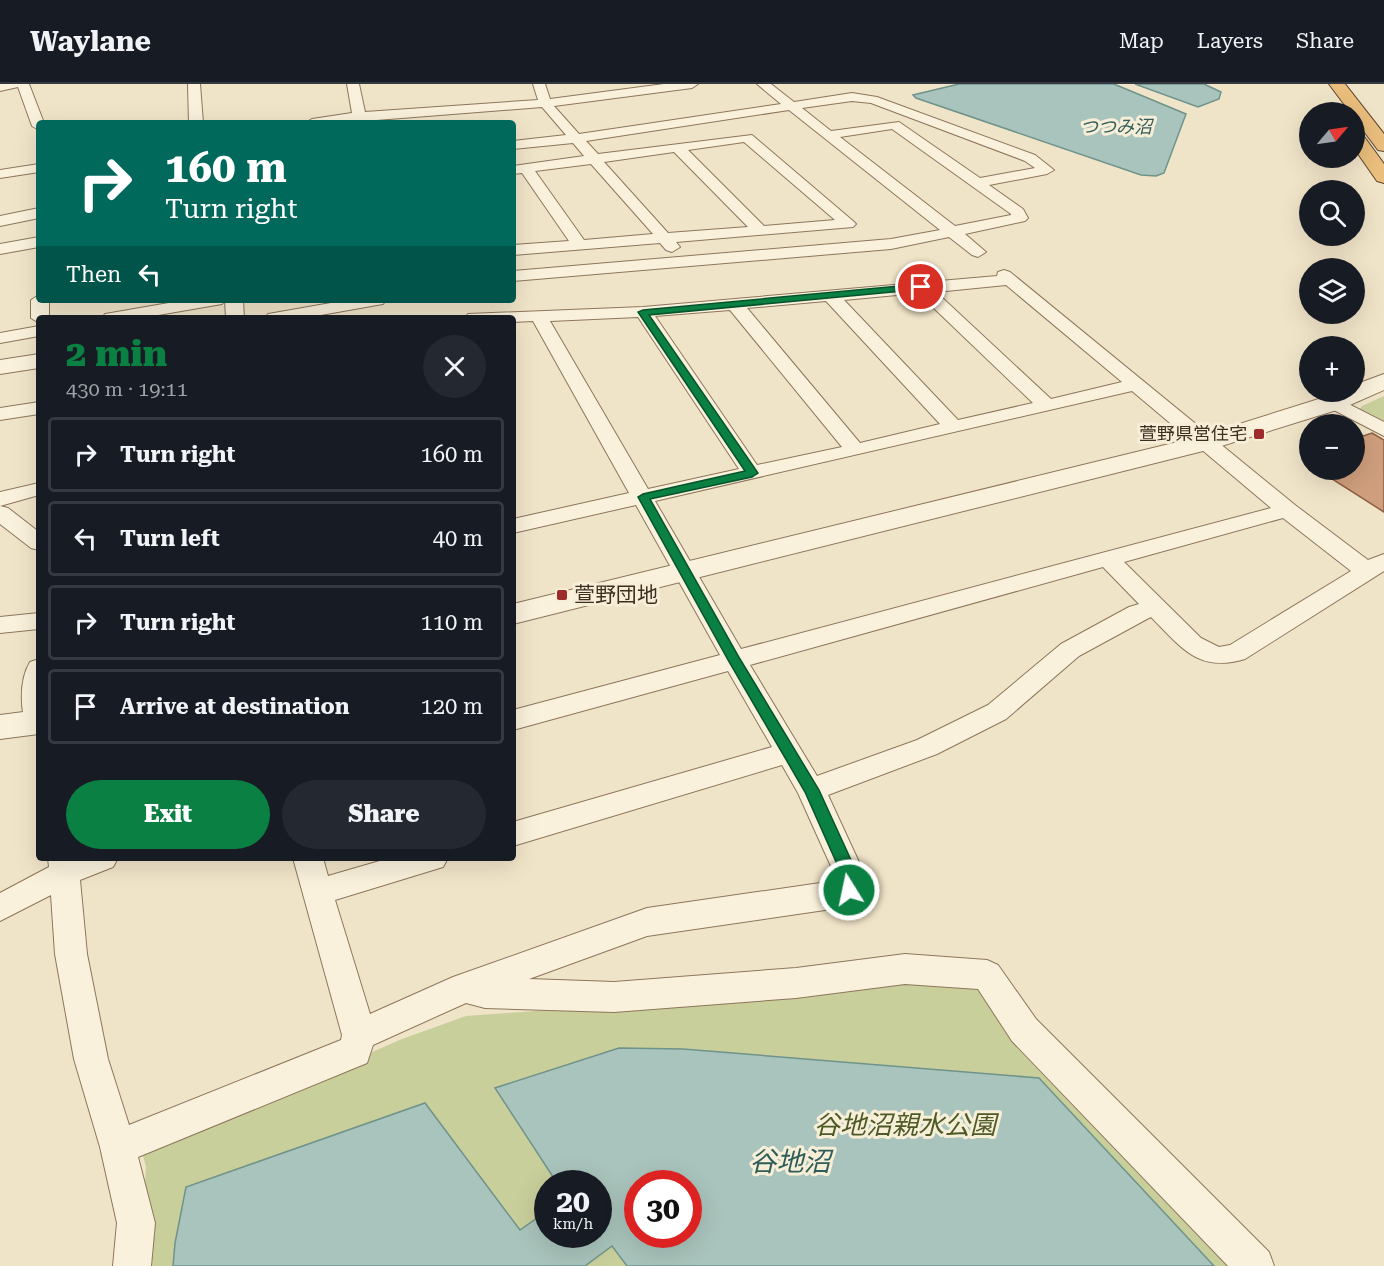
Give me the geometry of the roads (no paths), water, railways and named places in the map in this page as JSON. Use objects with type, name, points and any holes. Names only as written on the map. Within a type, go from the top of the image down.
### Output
[{"type":"highway","points":[[1330,87],[1335,102]]},
{"type":"highway","points":[[1330,87],[1384,146]]},
{"type":"highway","points":[[1365,150],[1384,177]]},
{"type":"street","points":[[0,87],[17,84]]},
{"type":"street","points":[[23,84],[37,120]]},
{"type":"street","points":[[194,84],[196,120]]},
{"type":"street","points":[[353,84],[359,116]]},
{"type":"street","points":[[539,84],[545,103],[684,261]]},
{"type":"street","points":[[332,120],[359,116],[545,103],[692,84]]},
{"type":"street","points":[[763,84],[978,252]]},
{"type":"street","points":[[516,145],[577,138],[852,97],[873,100],[1030,158],[1047,170],[978,183]]},
{"type":"street","points":[[516,276],[891,244],[1020,218],[1018,212],[894,125],[828,135]]},
{"type":"street","points":[[516,250],[848,224],[747,138],[519,170]]},
{"type":"street","points":[[678,148],[761,231]]},
{"type":"street","points":[[0,174],[36,168]]},
{"type":"street","points":[[519,170],[580,245]]},
{"type":"street","points":[[0,221],[36,214]]},
{"type":"street","points":[[0,249],[36,243]]},
{"type":"street","points":[[516,317],[643,312],[735,305],[1007,277],[1287,510],[1376,566],[1236,653],[1227,656],[1210,654],[1192,644],[1109,560]]},
{"type":"street","points":[[921,287],[1047,405]]},
{"type":"street","points":[[831,296],[950,423]]},
{"type":"street","points":[[118,315],[137,307],[182,303]]},
{"type":"street","points":[[291,315],[360,303]]},
{"type":"street","points":[[735,305],[855,450]]},
{"type":"street","points":[[643,312],[752,473]]},
{"type":"street","points":[[359,1035],[465,988],[647,922],[825,897],[849,890],[849,873],[811,790],[539,316]]},
{"type":"street","points":[[0,338],[36,332]]},
{"type":"street","points":[[0,367],[36,361]]},
{"type":"street","points":[[516,613],[1206,443],[1335,403],[1384,381]]},
{"type":"street","points":[[516,525],[1135,385]]},
{"type":"street","points":[[1335,403],[1384,430]]},
{"type":"street","points":[[0,414],[36,408]]},
{"type":"street","points":[[0,499],[36,490]]},
{"type":"street","points":[[516,719],[1287,510]]},
{"type":"street","points":[[0,513],[36,541]]},
{"type":"street","points":[[811,790],[927,747],[997,712],[1070,650],[1138,613],[1155,608]]},
{"type":"street","points":[[0,625],[36,621]]},
{"type":"street","points":[[0,728],[36,723]]},
{"type":"street","points":[[516,833],[789,752]]},
{"type":"street","points":[[0,908],[64,866],[88,861]]},
{"type":"street","points":[[118,1147],[355,1051],[359,1035],[309,861]]},
{"type":"street","points":[[318,892],[423,861]]},
{"type":"street","points":[[64,866],[71,954],[91,1059],[118,1147],[136,1223],[132,1266]]},
{"type":"street","points":[[465,988],[484,993],[614,997],[796,983],[905,969],[987,975],[1024,1030],[1255,1266]]},
{"type":"water","name":"つつみ沼","points":[[959,84],[1114,84],[1186,114],[1164,173],[1156,176],[1141,175],[916,98],[913,95]]},
{"type":"water","points":[[1135,84],[1204,84],[1221,92],[1219,99],[1198,107]]},
{"type":"water","name":"谷地沼","points":[[619,1048],[683,1049],[1039,1078],[1214,1266],[627,1266],[612,1246],[612,1170],[549,1170],[495,1088]]},
{"type":"water","name":"谷地沼","points":[[425,1103],[520,1230],[534,1220],[534,1248],[609,1248],[585,1266],[173,1266],[186,1187]]},
{"type":"place","name":"萱野県営住宅","points":[[1259,434]]},
{"type":"place","name":"萱野団地","points":[[562,595]]},
{"type":"park label","name":"谷地沼親水公園","points":[[905,1125]]}]
